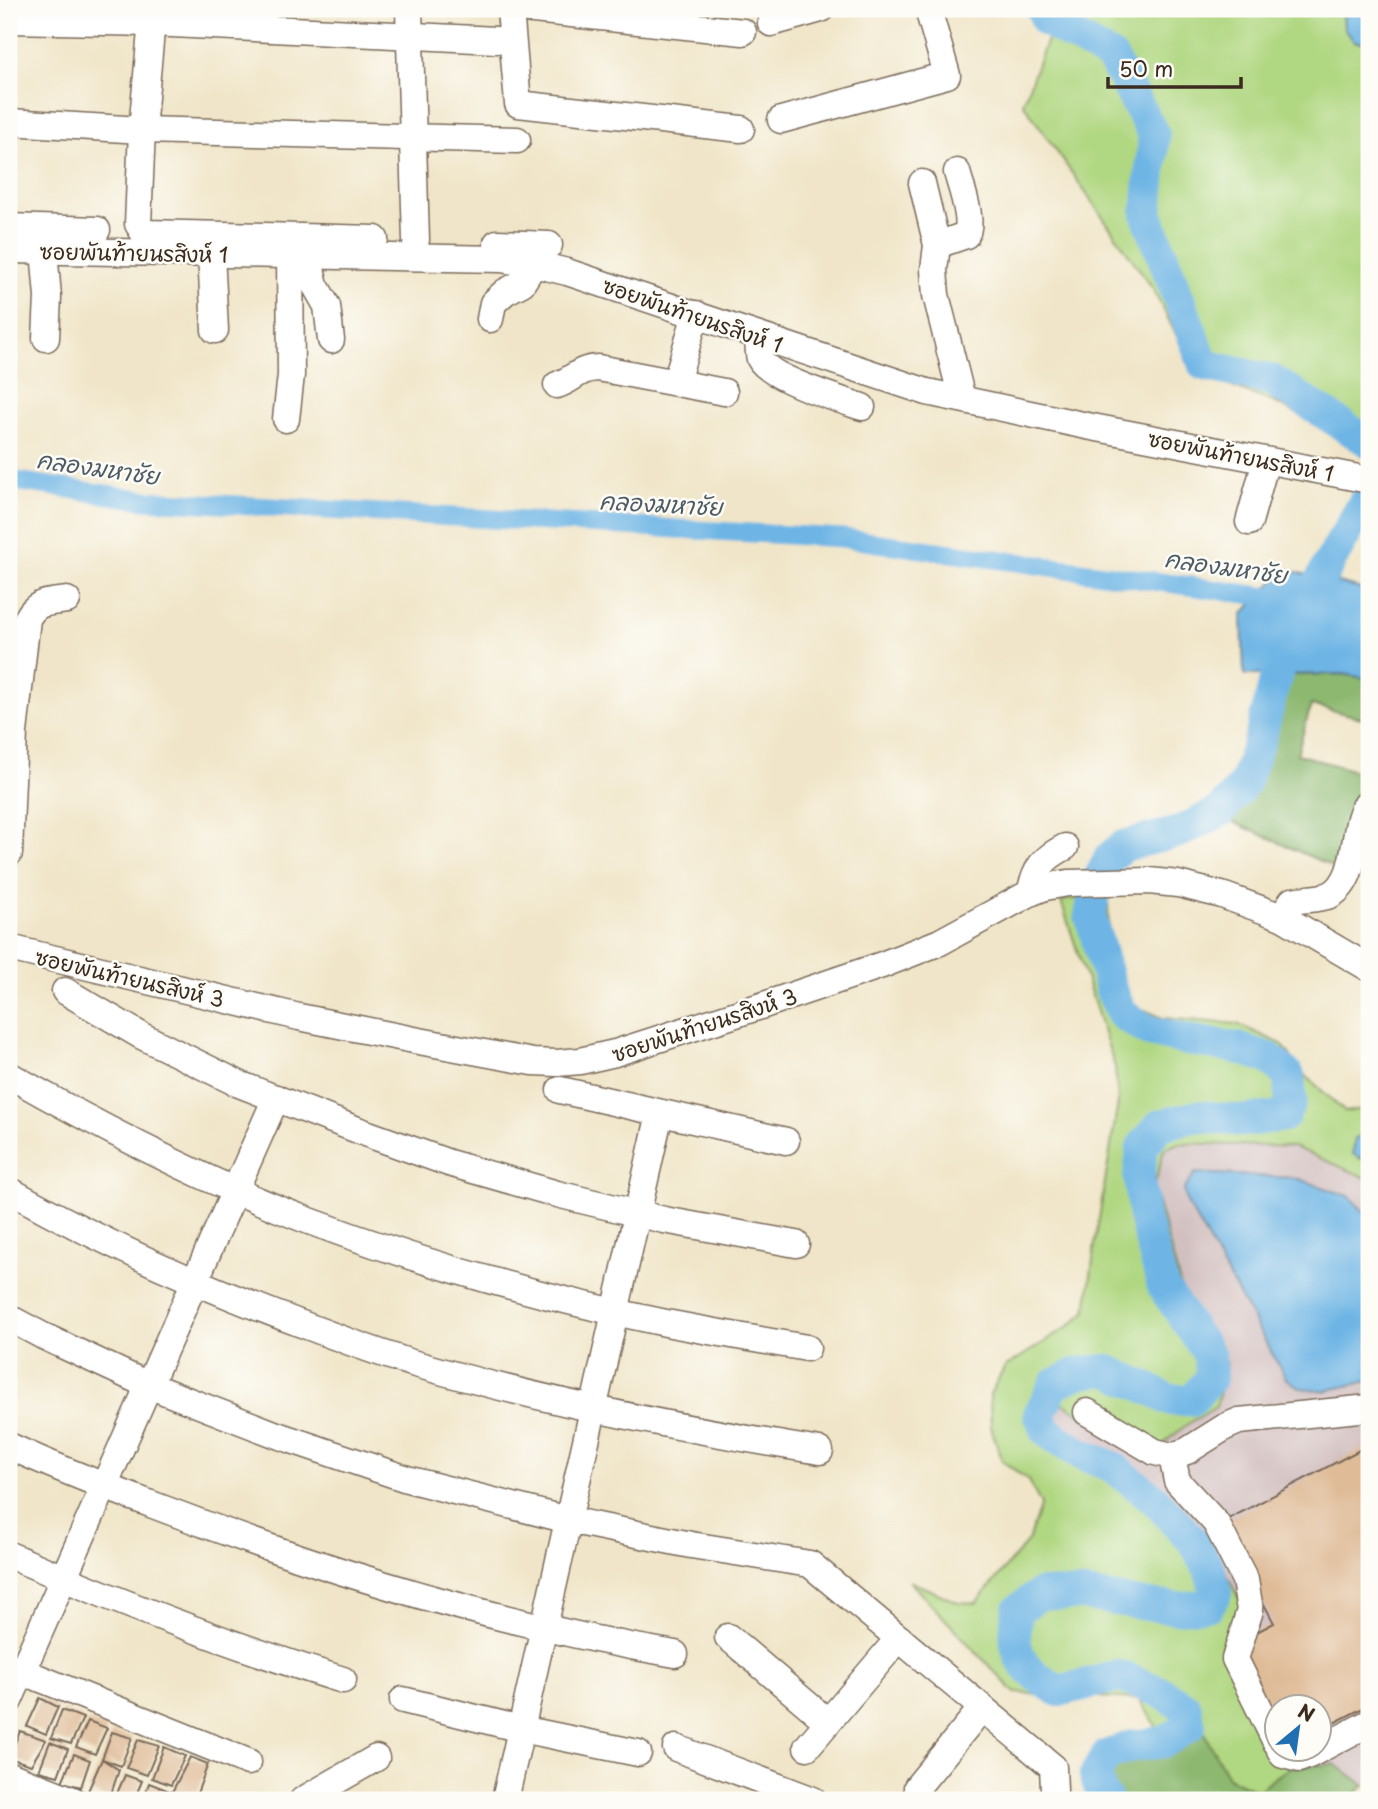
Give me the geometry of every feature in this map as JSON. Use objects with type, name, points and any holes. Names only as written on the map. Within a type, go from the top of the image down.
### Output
[{"type":"street","points":[[409,9],[415,240]]},
{"type":"street","points":[[510,9],[518,104],[741,129]]},
{"type":"street","points":[[524,9],[743,32]]},
{"type":"street","points":[[771,23],[821,9]]},
{"type":"street","points":[[781,120],[947,75],[928,9]]},
{"type":"street","points":[[152,16],[142,130],[138,224],[145,235],[415,240],[541,254],[522,283],[505,292],[493,303],[490,319]]},
{"type":"street","points":[[9,20],[152,16],[496,40]]},
{"type":"street","points":[[9,122],[142,130],[517,140]]},
{"type":"street","points":[[937,245],[966,235],[968,231],[969,220],[957,172]]},
{"type":"street","points":[[922,183],[937,245],[934,270],[936,295],[962,399]]},
{"type":"street","points":[[9,228],[97,230]]},
{"type":"street","name":"ซอยพันท้ายนรสิงห์ 1","points":[[9,250],[501,259],[541,254],[567,272],[927,392],[1087,426],[1367,479]]},
{"type":"street","points":[[44,250],[48,297],[46,338]]},
{"type":"street","points":[[211,254],[215,330]]},
{"type":"street","points":[[299,255],[327,306],[331,340]]},
{"type":"street","points":[[286,419],[291,375],[290,340],[299,255]]},
{"type":"street","points":[[676,382],[695,314]]},
{"type":"street","points":[[758,337],[760,358],[765,367],[809,388],[862,407]]},
{"type":"street","points":[[557,385],[586,369],[598,368],[724,392]]},
{"type":"street","points":[[1249,523],[1266,461]]},
{"type":"street","points":[[9,853],[14,732],[27,619],[31,610],[39,603],[67,600]]},
{"type":"street","points":[[1282,917],[1292,901],[1329,895],[1341,885],[1348,873],[1365,805],[1369,802]]},
{"type":"street","points":[[1030,893],[1035,873],[1042,863],[1065,847]]},
{"type":"street","name":"ซอยพันท้ายนรสิงห์ 3","points":[[9,948],[299,1017],[469,1051],[533,1062],[557,1063],[615,1053],[882,965],[940,942],[1030,893],[1068,883],[1149,881],[1178,884],[1222,895],[1282,917],[1369,968]]},
{"type":"street","points":[[65,991],[140,1035],[239,1084],[449,1163],[557,1194],[664,1220],[796,1244]]},
{"type":"street","points":[[9,1075],[109,1130],[235,1190],[304,1219],[464,1272],[615,1311],[807,1348]]},
{"type":"street","points":[[560,1090],[786,1141]]},
{"type":"street","points":[[9,1701],[15,1669],[63,1579],[276,1098]]},
{"type":"street","points":[[505,1800],[660,1113]]},
{"type":"street","points":[[9,1190],[87,1232],[194,1281],[266,1311],[409,1362],[593,1410],[820,1451]]},
{"type":"street","points":[[9,1318],[148,1385],[277,1435],[407,1479],[568,1520],[691,1545],[810,1564],[1053,1767],[1052,1800]]},
{"type":"street","points":[[1087,1412],[1154,1452],[1172,1456],[1239,1421],[1369,1408]]},
{"type":"street","points":[[9,1446],[58,1469],[293,1557],[440,1602],[544,1629],[675,1654]]},
{"type":"street","points":[[1172,1456],[1177,1481],[1216,1523],[1245,1580],[1250,1610],[1235,1659],[1262,1714]]},
{"type":"street","points":[[9,1555],[63,1579],[204,1633],[276,1660],[342,1680]]},
{"type":"street","points":[[728,1637],[828,1722]]},
{"type":"street","points":[[807,1747],[899,1638]]},
{"type":"street","points":[[15,1669],[248,1762]]},
{"type":"street","points":[[403,1700],[521,1729],[638,1753]]},
{"type":"street","points":[[917,1787],[982,1708]]},
{"type":"street","points":[[1332,1743],[1369,1723]]},
{"type":"street","points":[[676,1748],[801,1798]]},
{"type":"street","points":[[303,1800],[376,1758]]},
{"type":"street","points":[[9,1775],[73,1800]]},
{"type":"shaded area","points":[[1179,1143],[1294,1147],[1369,1179],[1369,1783],[1365,1786],[1335,1764],[1290,1767],[1295,1764],[1332,1764],[1332,1694],[1262,1694],[1262,1719],[1222,1647],[1243,1607],[1212,1545],[1143,1473],[1134,1488],[1041,1439],[1061,1402],[1186,1425],[1216,1407],[1227,1363],[1186,1306],[1154,1188],[1164,1149]]},
{"type":"green space","points":[[1043,9],[1343,9],[1344,28],[1354,41],[1369,43],[1369,432],[1346,438],[1276,403],[1196,374],[1153,289],[1023,103],[1048,37]]},
{"type":"green space","points":[[1343,674],[1369,679],[1369,720],[1311,705],[1297,754],[1369,775],[1369,883],[1233,822],[1270,755],[1289,675]]},
{"type":"green space","points":[[1108,894],[1109,949],[1128,1003],[1163,1018],[1237,1024],[1282,1044],[1303,1073],[1345,1112],[1369,1108],[1369,1135],[1355,1140],[1353,1154],[1369,1163],[1369,1179],[1294,1147],[1179,1143],[1164,1149],[1154,1188],[1186,1306],[1227,1363],[1216,1407],[1186,1425],[1148,1457],[1061,1402],[1041,1439],[1134,1488],[1142,1472],[1212,1545],[1243,1607],[1222,1647],[1262,1718],[1262,1764],[1288,1764],[1290,1767],[1257,1791],[1228,1777],[1199,1724],[1165,1750],[1156,1726],[1139,1699],[1015,1693],[909,1581],[958,1602],[976,1603],[1028,1541],[1041,1504],[1027,1479],[1002,1461],[991,1427],[990,1394],[1005,1367],[1065,1329],[1086,1312],[1118,1103],[1115,1067],[1061,901]]},
{"type":"green space","points":[[1199,1724],[1228,1777],[1257,1791],[1290,1767],[1335,1764],[1365,1786],[1347,1800],[1120,1800],[1103,1781],[1120,1758],[1165,1750]]},
{"type":"water","points":[[1343,9],[1369,9],[1369,43],[1354,41],[1344,28]]},
{"type":"water","points":[[1285,569],[1369,591],[1369,679],[1343,674],[1244,675],[1242,615]]},
{"type":"water","points":[[1369,1135],[1369,1163],[1353,1154],[1355,1139]]},
{"type":"water","points":[[1195,1173],[1296,1178],[1349,1196],[1369,1217],[1369,1381],[1325,1391],[1300,1388],[1286,1378],[1187,1203],[1184,1190]]},
{"type":"building","points":[[1369,1445],[1369,1705],[1332,1724],[1332,1694],[1262,1694],[1262,1707],[1230,1646],[1274,1623],[1221,1523]]},
{"type":"building","points":[[40,1698],[58,1707],[46,1734],[27,1726]]},
{"type":"building","points":[[62,1710],[83,1718],[71,1744],[51,1738]]},
{"type":"building","points":[[88,1721],[107,1728],[95,1754],[76,1747]]},
{"type":"building","points":[[20,1731],[46,1740],[31,1765],[9,1758]]},
{"type":"building","points":[[112,1732],[132,1738],[121,1766],[102,1759]]},
{"type":"building","points":[[138,1740],[159,1746],[147,1775],[126,1768]]},
{"type":"building","points":[[50,1742],[68,1749],[58,1776],[39,1771]]},
{"type":"building","points":[[164,1747],[185,1756],[171,1785],[152,1778]]},
{"type":"building","points":[[74,1754],[90,1760],[81,1787],[62,1782]]},
{"type":"building","points":[[190,1757],[208,1764],[196,1796],[172,1792]]},
{"type":"building","points":[[102,1759],[119,1770],[109,1800],[88,1791]]},
{"type":"building","points":[[125,1775],[142,1781],[134,1800],[115,1798]]},
{"type":"building","points":[[149,1783],[172,1792],[168,1800],[143,1800]]},
{"type":"waterway","points":[[1042,9],[1047,21],[1112,58],[1154,135],[1147,215],[1204,365],[1272,380],[1369,442]]},
{"type":"waterway","name":"คลองมหาชัย","points":[[9,480],[145,500],[843,538],[1283,599]]},
{"type":"waterway","points":[[1107,1800],[1103,1797],[1095,1775],[1106,1756],[1132,1746],[1164,1742],[1190,1726],[1186,1708],[1161,1692],[1119,1676],[1059,1691],[1035,1675],[1021,1659],[1015,1638],[1018,1610],[1040,1594],[1087,1595],[1177,1608],[1209,1605],[1216,1593],[1209,1568],[1193,1541],[1153,1498],[1113,1467],[1081,1454],[1047,1432],[1039,1414],[1055,1384],[1078,1373],[1106,1370],[1169,1400],[1192,1400],[1211,1378],[1210,1356],[1163,1287],[1144,1217],[1139,1179],[1142,1147],[1160,1125],[1198,1116],[1242,1121],[1284,1116],[1291,1101],[1289,1076],[1269,1058],[1237,1048],[1149,1031],[1123,1015],[1111,990],[1090,915],[1097,883],[1109,858],[1123,846],[1179,832],[1221,811],[1244,784],[1261,736],[1279,665],[1328,565],[1369,494]]}]
